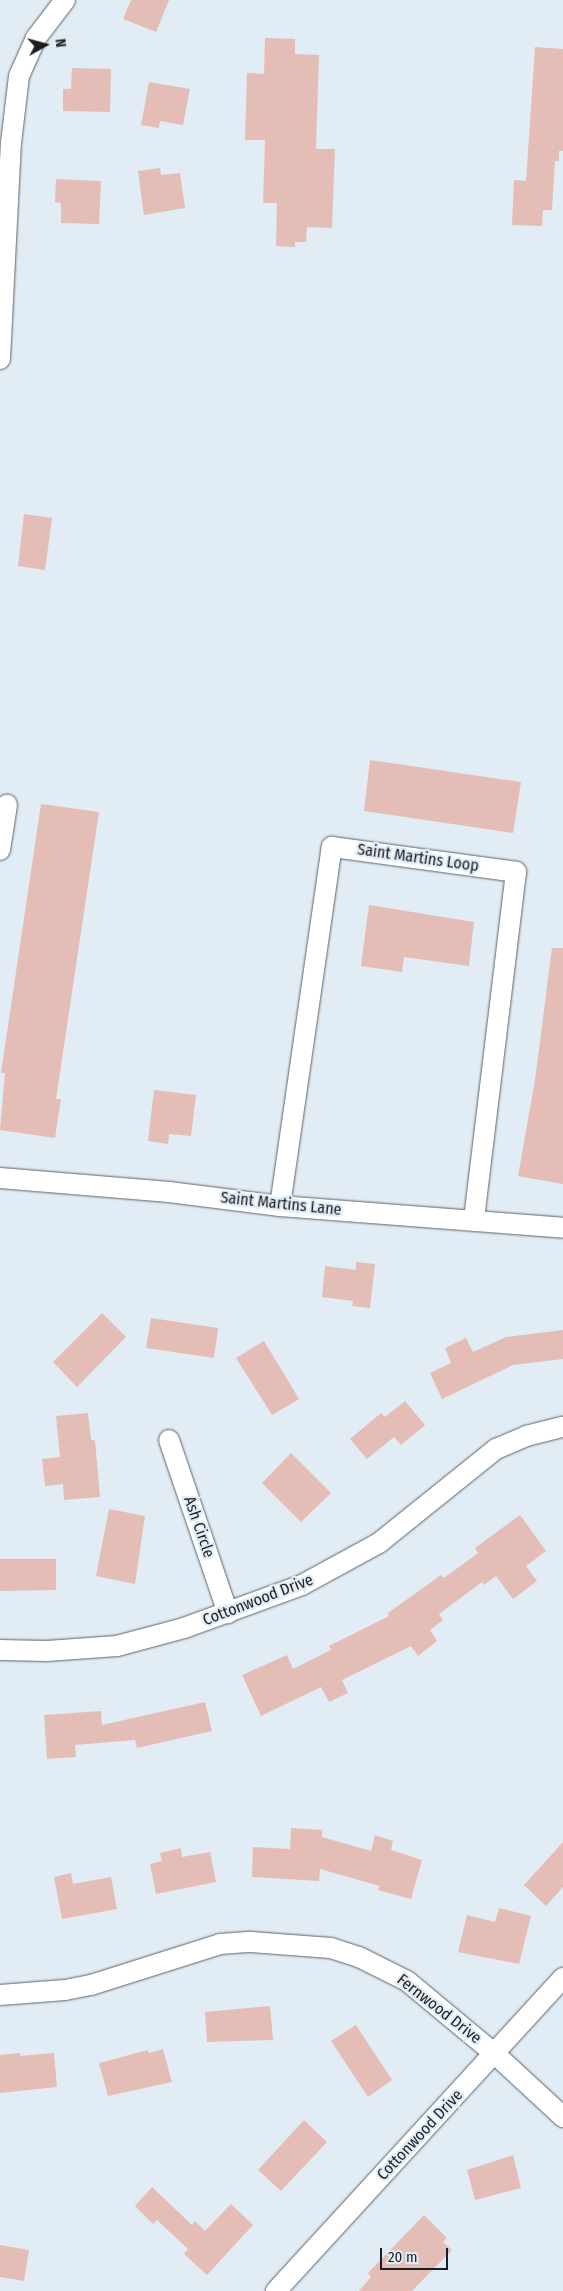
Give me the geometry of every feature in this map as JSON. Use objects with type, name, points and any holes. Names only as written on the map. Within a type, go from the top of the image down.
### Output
[{"type":"street","points":[[0,359],[17,89],[25,58],[65,0]]},
{"type":"street","points":[[0,850],[7,805]]},
{"type":"street","name":"Saint Martins Loop","points":[[280,1206],[332,847],[516,872],[474,1220]]},
{"type":"street","name":"Saint Martins Lane","points":[[0,1178],[169,1192],[280,1206],[563,1228]]},
{"type":"street","name":"Cottonwood Drive","points":[[0,1650],[47,1651],[117,1646],[228,1613],[302,1585],[379,1543],[496,1449],[526,1436],[563,1426]]},
{"type":"street","name":"Ash Circle","points":[[169,1440],[228,1613]]},
{"type":"street","name":"Fernwood Drive","points":[[0,1995],[65,1990],[91,1984],[220,1944],[304,1944],[331,1948],[385,1968],[438,2005],[495,2054],[563,2117]]},
{"type":"street","name":"Cottonwood Drive","points":[[276,2291],[563,1978]]},
{"type":"building","points":[[131,0],[169,0],[156,32],[123,19]]},
{"type":"building","points":[[265,38],[295,39],[295,54],[319,55],[316,149],[335,149],[332,228],[307,227],[306,242],[295,242],[295,247],[276,246],[277,203],[263,203],[265,140],[245,140],[247,73],[264,74]]},
{"type":"building","points":[[535,47],[563,49],[563,151],[559,151],[559,161],[555,161],[552,210],[543,210],[542,226],[512,225],[514,180],[526,181]]},
{"type":"building","points":[[72,68],[111,69],[110,112],[63,111],[63,89],[71,89]]},
{"type":"building","points":[[149,82],[190,89],[183,125],[160,121],[159,128],[141,125]]},
{"type":"building","points":[[160,168],[161,175],[180,173],[185,208],[144,215],[138,171]]},
{"type":"building","points":[[56,179],[101,181],[99,224],[61,223],[61,203],[55,202]]},
{"type":"building","points":[[24,514],[52,518],[45,570],[18,566]]},
{"type":"building","points":[[370,760],[521,782],[513,833],[364,811]]},
{"type":"building","points":[[41,804],[99,812],[56,1099],[61,1099],[55,1138],[0,1130],[5,1073],[1,1073]]},
{"type":"building","points":[[369,905],[474,922],[469,966],[404,957],[402,972],[361,966]]},
{"type":"building","points":[[552,948],[563,948],[563,1184],[518,1176],[535,1080]]},
{"type":"building","points":[[154,1090],[196,1095],[191,1136],[169,1134],[168,1144],[148,1141]]},
{"type":"building","points":[[356,1262],[375,1264],[370,1308],[352,1306],[353,1301],[322,1297],[325,1266],[356,1270]]},
{"type":"building","points":[[102,1313],[126,1337],[77,1387],[53,1362]]},
{"type":"building","points":[[151,1318],[218,1328],[214,1358],[146,1348]]},
{"type":"building","points":[[563,1330],[563,1359],[513,1365],[442,1399],[430,1373],[451,1363],[445,1348],[466,1338],[473,1352],[506,1337]]},
{"type":"building","points":[[264,1341],[299,1399],[272,1415],[236,1358]]},
{"type":"building","points":[[405,1401],[425,1425],[401,1445],[394,1437],[367,1459],[350,1439],[381,1413],[385,1417]]},
{"type":"building","points":[[88,1413],[91,1440],[95,1440],[100,1497],[64,1500],[63,1484],[45,1486],[42,1459],[60,1457],[56,1416]]},
{"type":"building","points":[[291,1453],[331,1493],[301,1522],[262,1483]]},
{"type":"building","points":[[109,1509],[145,1516],[135,1584],[96,1576]]},
{"type":"building","points":[[520,1515],[546,1551],[526,1566],[537,1581],[513,1599],[496,1576],[484,1585],[482,1582],[439,1614],[443,1620],[430,1630],[437,1641],[418,1656],[411,1646],[342,1680],[348,1693],[329,1702],[321,1687],[261,1716],[242,1675],[287,1655],[293,1669],[331,1650],[329,1646],[389,1616],[388,1613],[441,1575],[444,1578],[478,1553],[475,1548]]},
{"type":"building","points":[[0,1559],[56,1559],[56,1590],[0,1591]]},
{"type":"building","points":[[205,1702],[212,1731],[137,1748],[135,1740],[75,1745],[76,1757],[47,1759],[44,1715],[101,1711],[102,1725]]},
{"type":"building","points":[[291,1828],[322,1830],[322,1837],[371,1851],[375,1835],[393,1841],[391,1850],[422,1860],[411,1899],[378,1890],[380,1886],[320,1869],[319,1881],[252,1877],[253,1847],[290,1849]]},
{"type":"building","points":[[563,1842],[563,1887],[546,1906],[524,1885]]},
{"type":"building","points":[[181,1848],[182,1857],[210,1852],[216,1882],[156,1894],[150,1864],[162,1861],[160,1853]]},
{"type":"building","points":[[71,1873],[73,1884],[111,1877],[117,1909],[62,1919],[54,1877]]},
{"type":"building","points":[[499,1908],[531,1916],[519,1964],[458,1952],[467,1915],[495,1922]]},
{"type":"building","points":[[270,2006],[273,2040],[207,2042],[205,2012]]},
{"type":"building","points":[[356,2025],[392,2080],[368,2097],[331,2041]]},
{"type":"building","points":[[163,2049],[172,2082],[108,2096],[99,2063],[148,2050],[149,2053]]},
{"type":"building","points":[[20,2053],[20,2056],[54,2053],[57,2087],[0,2093],[0,2055]]},
{"type":"building","points":[[304,2120],[327,2142],[281,2191],[258,2170]]},
{"type":"building","points":[[513,2155],[521,2188],[475,2200],[467,2170]]},
{"type":"building","points":[[152,2187],[192,2225],[195,2221],[205,2231],[231,2204],[253,2225],[207,2275],[184,2254],[188,2249],[157,2220],[153,2224],[135,2206]]},
{"type":"building","points":[[424,2215],[447,2238],[443,2242],[452,2250],[412,2291],[359,2291],[371,2277],[368,2273]]},
{"type":"building","points":[[0,2245],[29,2250],[24,2281],[0,2277]]}]
